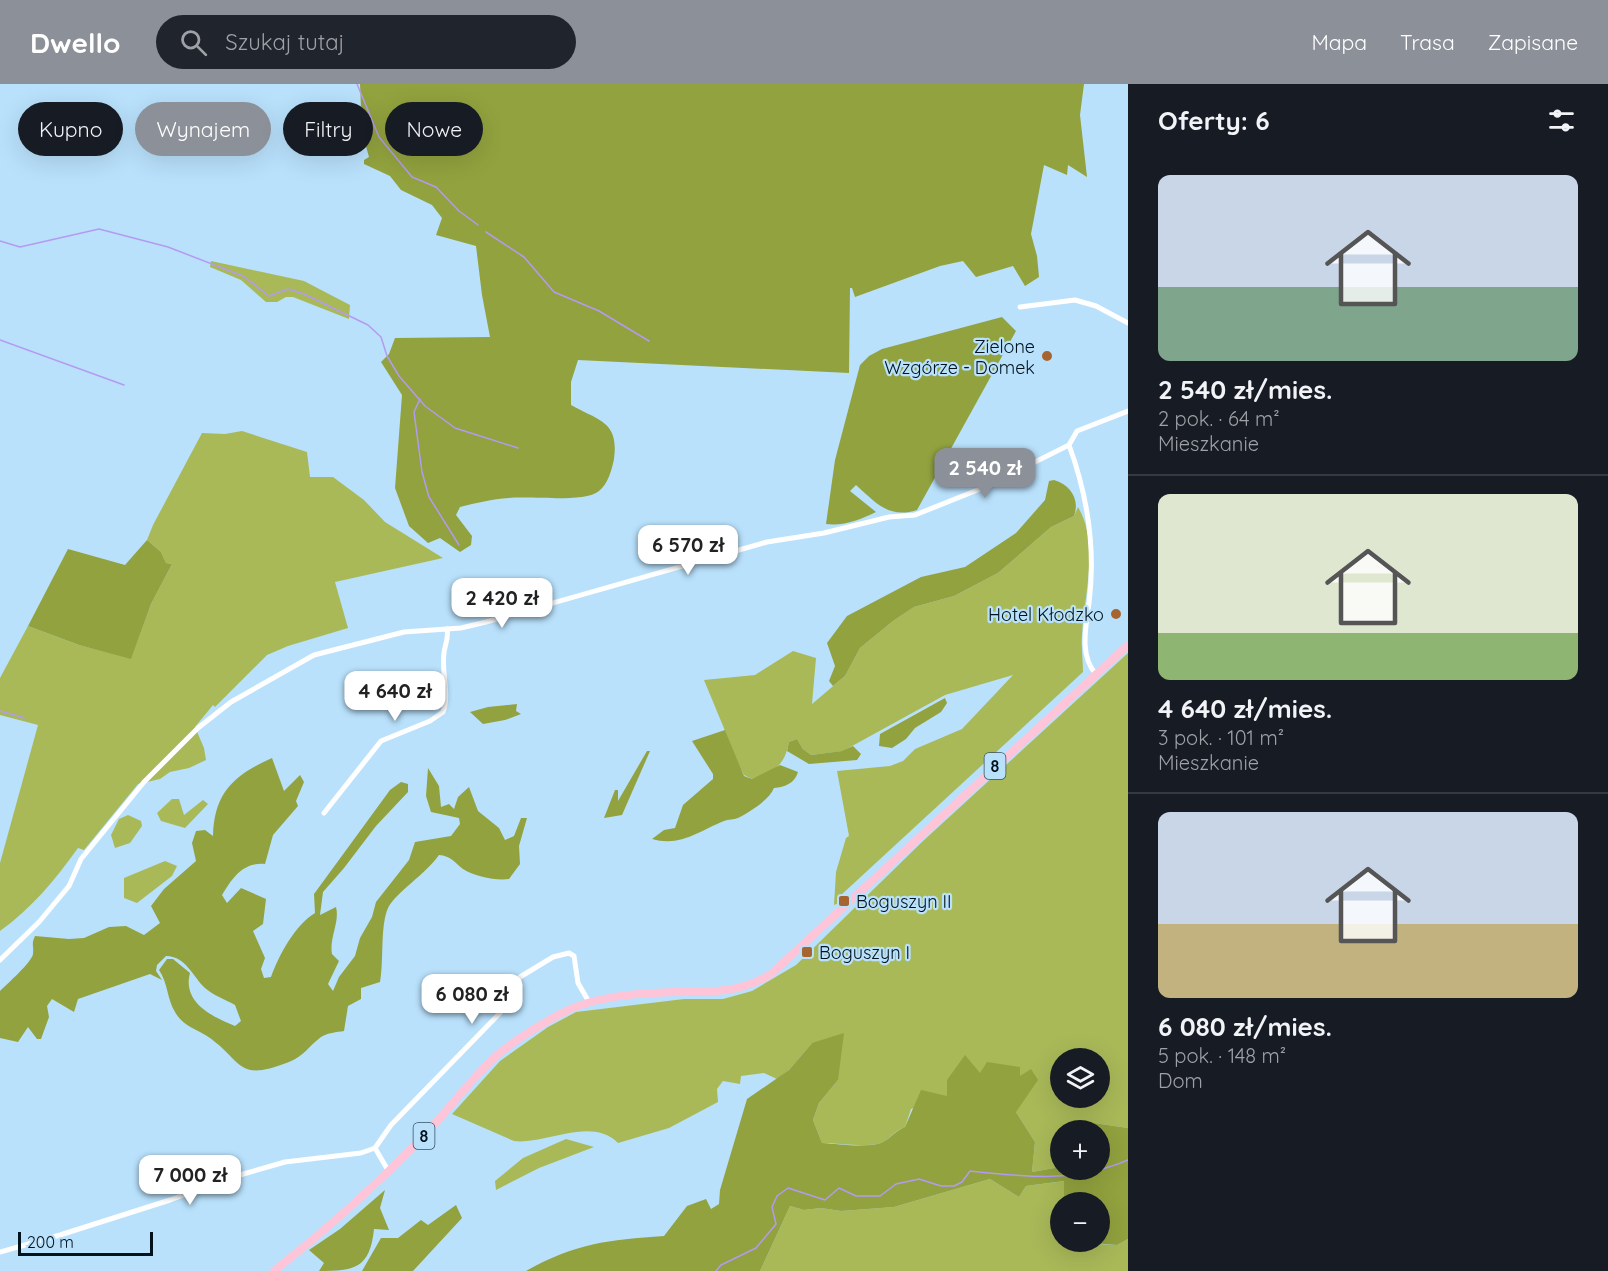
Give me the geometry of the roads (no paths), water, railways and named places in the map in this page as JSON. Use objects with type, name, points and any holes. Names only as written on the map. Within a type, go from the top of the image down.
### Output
[{"type":"highway","name":"8","points":[[274,1271],[338,1220],[389,1172],[496,1056],[561,1013],[589,1002],[659,993],[723,992],[750,985],[771,974],[1128,645]]},
{"type":"street","points":[[1020,307],[1075,300],[1096,306],[1128,323]]},
{"type":"street","points":[[0,960],[39,922],[69,886],[81,859],[144,782],[217,712],[314,655],[404,632],[447,629],[486,622],[767,542],[927,511],[985,487],[1069,445],[1077,431],[1128,411]]},
{"type":"street","points":[[1069,445],[1085,497],[1093,550],[1085,645],[1089,664],[1096,674]]},
{"type":"street","points":[[324,813],[381,741],[423,725],[443,712],[446,701],[443,658],[449,637],[447,629]]},
{"type":"street","points":[[0,1252],[60,1235],[232,1177],[285,1162],[361,1153],[375,1148],[392,1125],[500,1013],[516,982],[529,970],[553,957],[566,953],[572,954],[578,983],[589,1002]]},
{"type":"street","points":[[375,1148],[389,1172]]},
{"type":"waterway","points":[[357,84],[379,137],[412,177],[436,187],[459,211],[478,225]]},
{"type":"waterway","points":[[0,241],[20,247],[99,229],[168,247],[243,276],[269,296],[288,289],[304,294],[368,325],[381,337],[387,356],[399,376],[425,406],[455,428],[518,448]]},
{"type":"waterway","points":[[486,232],[524,257],[554,292],[599,311],[649,341]]},
{"type":"waterway","points":[[0,340],[124,385]]},
{"type":"waterway","points":[[420,399],[414,412],[422,472],[429,497],[459,545]]},
{"type":"waterway","points":[[0,711],[25,718]]},
{"type":"waterway","points":[[716,1271],[721,1265],[756,1248],[776,1224],[772,1207],[777,1196],[788,1188],[825,1200],[839,1188],[856,1196],[880,1196],[896,1184],[919,1179],[941,1186],[954,1186],[962,1182],[970,1171],[1031,1176],[1069,1175],[1089,1172],[1128,1160]]},
{"type":"place","name":"Zielone Wzgórze - Domek","points":[[1047,356]]},
{"type":"place","name":"Hotel Kłodzko","points":[[1116,614]]},
{"type":"place","name":"Boguszyn II","points":[[844,901]]},
{"type":"place","name":"Boguszyn I","points":[[807,952]]}]
